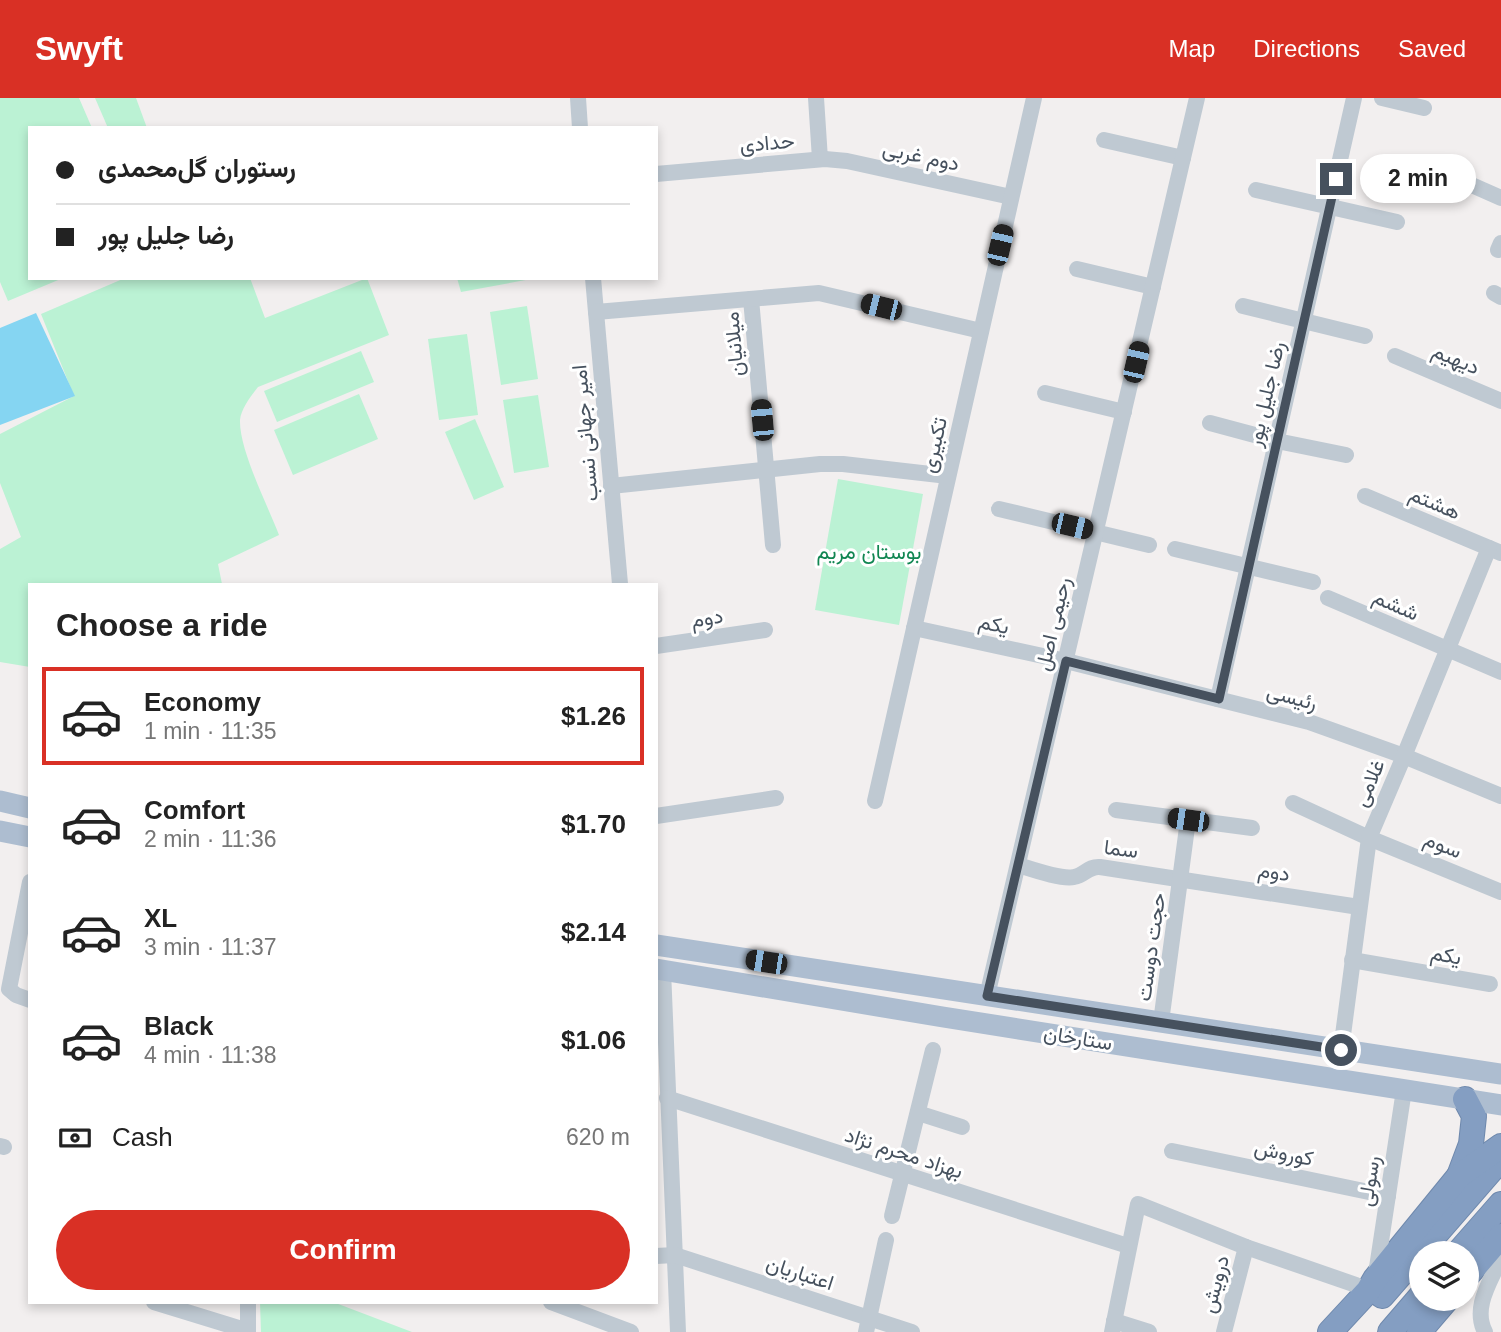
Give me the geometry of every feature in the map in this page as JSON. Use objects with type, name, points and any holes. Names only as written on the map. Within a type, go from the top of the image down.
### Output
[{"type":"highway","points":[[1459,1177],[1471,1144],[1474,1116],[1465,1099]]},
{"type":"highway","points":[[1330,1332],[1368,1291],[1366,1282],[1459,1177],[1501,1146]]},
{"type":"highway","points":[[1351,1332],[1501,1159]]},
{"type":"highway","points":[[1468,1241],[1501,1203]]},
{"type":"highway","points":[[1479,1262],[1501,1236]]},
{"type":"highway","points":[[1390,1332],[1409,1310]]},
{"type":"highway","points":[[1419,1332],[1437,1311]]},
{"type":"main road","points":[[0,802],[28,808]]},
{"type":"main road","points":[[0,831],[28,837]]},
{"type":"main road","name":"ستارخان","points":[[658,945],[1501,1074]]},
{"type":"main road","name":"ستارخان","points":[[660,970],[1501,1105]]},
{"type":"street","points":[[578,98],[580,126]]},
{"type":"street","name":"حدادی","points":[[658,174],[820,159],[816,98]]},
{"type":"street","name":"تکبیری","points":[[875,801],[1034,98]]},
{"type":"street","name":"رحیمی اصل","points":[[987,996],[1197,98]]},
{"type":"street","name":"رضا جلیل پور","points":[[1219,699],[1354,98]]},
{"type":"street","points":[[1382,98],[1424,108]]},
{"type":"street","points":[[1104,140],[1183,158]]},
{"type":"street","name":"دوم غربی","points":[[820,159],[847,161],[1012,197]]},
{"type":"street","points":[[1431,167],[1501,198]]},
{"type":"street","points":[[1256,190],[1397,222]]},
{"type":"street","points":[[1077,269],[1153,287]]},
{"type":"street","name":"امیر جهانی نسب","points":[[593,280],[620,583]]},
{"type":"street","points":[[596,312],[811,294],[831,295],[981,331]]},
{"type":"street","name":"میلانیان","points":[[751,299],[773,545]]},
{"type":"street","points":[[1243,306],[1365,336]]},
{"type":"street","name":"دیهیم","points":[[1395,356],[1501,401]]},
{"type":"street","points":[[1045,393],[1124,412]]},
{"type":"street","points":[[1210,423],[1277,441],[1346,455]]},
{"type":"street","points":[[611,486],[767,468],[843,464],[948,476]]},
{"type":"street","name":"هشتم","points":[[1365,496],[1495,550]]},
{"type":"street","points":[[999,509],[1149,545]]},
{"type":"street","points":[[1175,549],[1313,582]]},
{"type":"street","name":"غلامی","points":[[1341,1050],[1368,838],[1447,650],[1495,550]]},
{"type":"street","name":"ششم","points":[[1328,598],[1501,672]]},
{"type":"street","name":"یکم","points":[[914,628],[1066,661]]},
{"type":"street","name":"دوم","points":[[658,646],[765,630]]},
{"type":"street","name":"رئیسی","points":[[1066,661],[1315,724],[1404,756],[1501,796]]},
{"type":"street","points":[[658,816],[776,798]]},
{"type":"street","name":"سوم","points":[[1293,803],[1368,838],[1501,892]]},
{"type":"street","points":[[1116,810],[1252,828]]},
{"type":"street","name":"حجت دوست","points":[[1161,1022],[1188,820]]},
{"type":"street","name":"سما","points":[[1018,865],[1068,878],[1094,866],[1182,879]]},
{"type":"street","name":"دوم","points":[[1182,879],[1359,907]]},
{"type":"street","points":[[28,892],[9,989],[28,999]]},
{"type":"street","name":"یکم","points":[[1352,960],[1490,984]]},
{"type":"street","points":[[660,970],[667,1098],[663,1137],[675,1255],[678,1332]]},
{"type":"street","points":[[892,1216],[933,1050]]},
{"type":"street","name":"رسولی","points":[[1366,1282],[1388,1196],[1404,1090]]},
{"type":"street","name":"بهزاد محرم نژاد","points":[[667,1098],[1128,1246]]},
{"type":"street","points":[[918,1113],[962,1127]]},
{"type":"street","name":"کوروش","points":[[1172,1151],[1388,1196]]},
{"type":"street","points":[[1149,1332],[1113,1327],[1138,1204],[1246,1247],[1366,1282]]},
{"type":"street","points":[[868,1325],[886,1240]]},
{"type":"street","name":"درویش","points":[[1224,1332],[1246,1247]]},
{"type":"street","points":[[658,1256],[675,1255]]},
{"type":"street","name":"اعتباریان","points":[[675,1255],[868,1325],[912,1332]]},
{"type":"street","points":[[1485,1332],[1480,1314],[1481,1304],[1501,1257]]},
{"type":"street","points":[[160,1304],[248,1332],[248,1304]]},
{"type":"street","points":[[556,1304],[631,1332]]},
{"type":"green space","points":[[0,98],[79,98],[91,126],[28,126],[28,280],[58,280],[8,301],[0,282]]},
{"type":"green space","points":[[95,98],[136,98],[146,126],[107,126]]},
{"type":"green space","points":[[120,280],[251,280],[265,318],[368,280],[389,335],[258,387],[244,407],[240,420],[244,447],[279,535],[218,564],[222,583],[28,583],[28,667],[0,662],[0,549],[21,537],[0,483],[0,434],[74,396],[41,314]]},
{"type":"green space","points":[[458,280],[526,280],[461,292]]},
{"type":"green space","points":[[527,306],[538,379],[501,385],[490,312]]},
{"type":"green space","points":[[467,334],[478,415],[439,420],[428,339]]},
{"type":"green space","points":[[361,351],[374,382],[277,422],[264,391]]},
{"type":"green space","points":[[359,394],[378,439],[293,475],[274,430]]},
{"type":"green space","points":[[538,395],[549,467],[514,473],[503,400]]},
{"type":"green space","points":[[475,419],[504,487],[474,500],[445,432]]},
{"type":"green space","name":"بوستان مریم","points":[[838,479],[923,494],[899,625],[815,610]]},
{"type":"green space","points":[[260,1304],[338,1304],[412,1332],[261,1332]]},
{"type":"water","points":[[36,313],[75,396],[0,425],[0,328]]},
{"type":"route","points":[[1336,179],[1219,699],[1066,661],[987,996],[1341,1050]]}]
